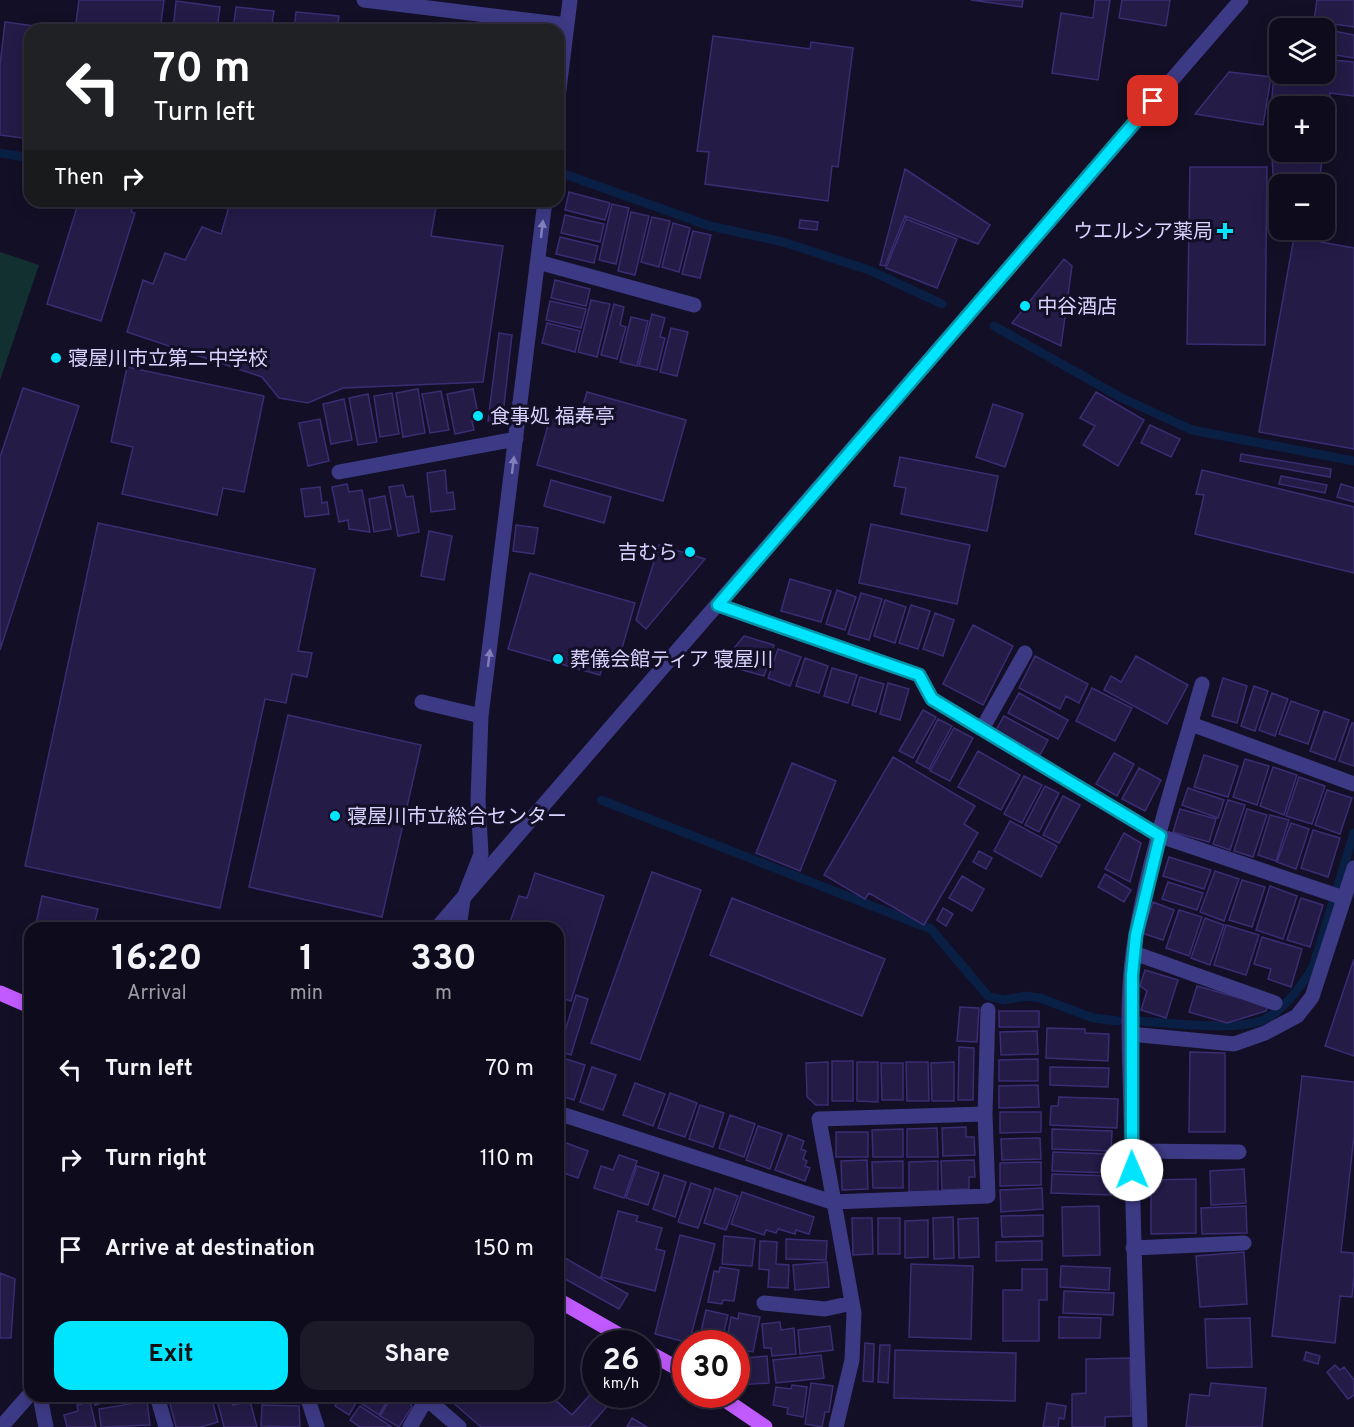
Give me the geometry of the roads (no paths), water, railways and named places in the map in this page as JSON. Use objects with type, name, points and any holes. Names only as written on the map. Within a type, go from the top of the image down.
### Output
[{"type":"main road","points":[[0,993],[24,1003]]},
{"type":"main road","points":[[564,1303],[611,1330]]},
{"type":"main road","points":[[736,1408],[762,1426]]},
{"type":"street","points":[[364,0],[559,24]]},
{"type":"street","points":[[564,49],[570,0]]},
{"type":"street","points":[[443,922],[1241,0]]},
{"type":"street","points":[[460,922],[463,900],[481,854],[478,800],[481,716],[544,207]]},
{"type":"street","points":[[537,262],[694,305]]},
{"type":"street","points":[[339,472],[516,439]]},
{"type":"street","points":[[718,605],[919,675],[932,699],[1160,836],[1344,898]]},
{"type":"street","points":[[982,729],[1025,653]]},
{"type":"street","points":[[1140,1427],[1133,1248],[1130,1034],[1134,953],[1136,935],[1160,836],[1202,684]]},
{"type":"street","points":[[422,702],[481,716]]},
{"type":"street","points":[[1191,724],[1354,784]]},
{"type":"street","points":[[1130,1034],[1234,1044],[1265,1033],[1297,1016],[1312,997],[1354,868]]},
{"type":"street","points":[[1134,953],[1275,1003]]},
{"type":"street","points":[[564,1115],[832,1202],[988,1196],[986,1114],[988,1010]]},
{"type":"street","points":[[836,1427],[852,1360],[852,1303],[832,1202],[819,1119],[986,1114]]},
{"type":"street","points":[[1132,1151],[1239,1152]]},
{"type":"street","points":[[1133,1248],[1244,1243]]},
{"type":"street","points":[[764,1303],[825,1309],[852,1303]]},
{"type":"street","points":[[1,1427],[24,1401]]},
{"type":"street","points":[[41,1402],[46,1427]]},
{"type":"street","points":[[159,1402],[166,1427]]},
{"type":"street","points":[[308,1402],[317,1427]]},
{"type":"street","points":[[410,1427],[426,1402]]},
{"type":"street","points":[[432,1402],[459,1427]]},
{"type":"street","points":[[0,1409],[16,1410]]},
{"type":"waterway","points":[[0,153],[24,157]]},
{"type":"waterway","points":[[567,175],[710,226],[783,242],[869,270],[942,304]]},
{"type":"waterway","points":[[994,326],[1122,398],[1192,430],[1354,461]]},
{"type":"waterway","points":[[601,800],[931,929],[988,996],[1004,1000],[1026,996],[1040,998],[1093,1018],[1118,1021]]},
{"type":"waterway","points":[[1139,1021],[1204,1026],[1238,1025],[1265,1019],[1286,1003],[1313,967],[1354,833]]},
{"type":"place","name":"ウエルシア薬局","points":[[1225,231]]},
{"type":"place","name":"中谷酒店","points":[[1025,306]]},
{"type":"place","name":"寝屋川市立第二中学校","points":[[56,358]]},
{"type":"place","name":"食事処 福寿亭","points":[[478,416]]},
{"type":"place","name":"吉むら","points":[[690,552]]},
{"type":"place","name":"葬儀会館ティア 寝屋川","points":[[558,659]]},
{"type":"place","name":"寝屋川市立総合センター","points":[[335,816]]}]
